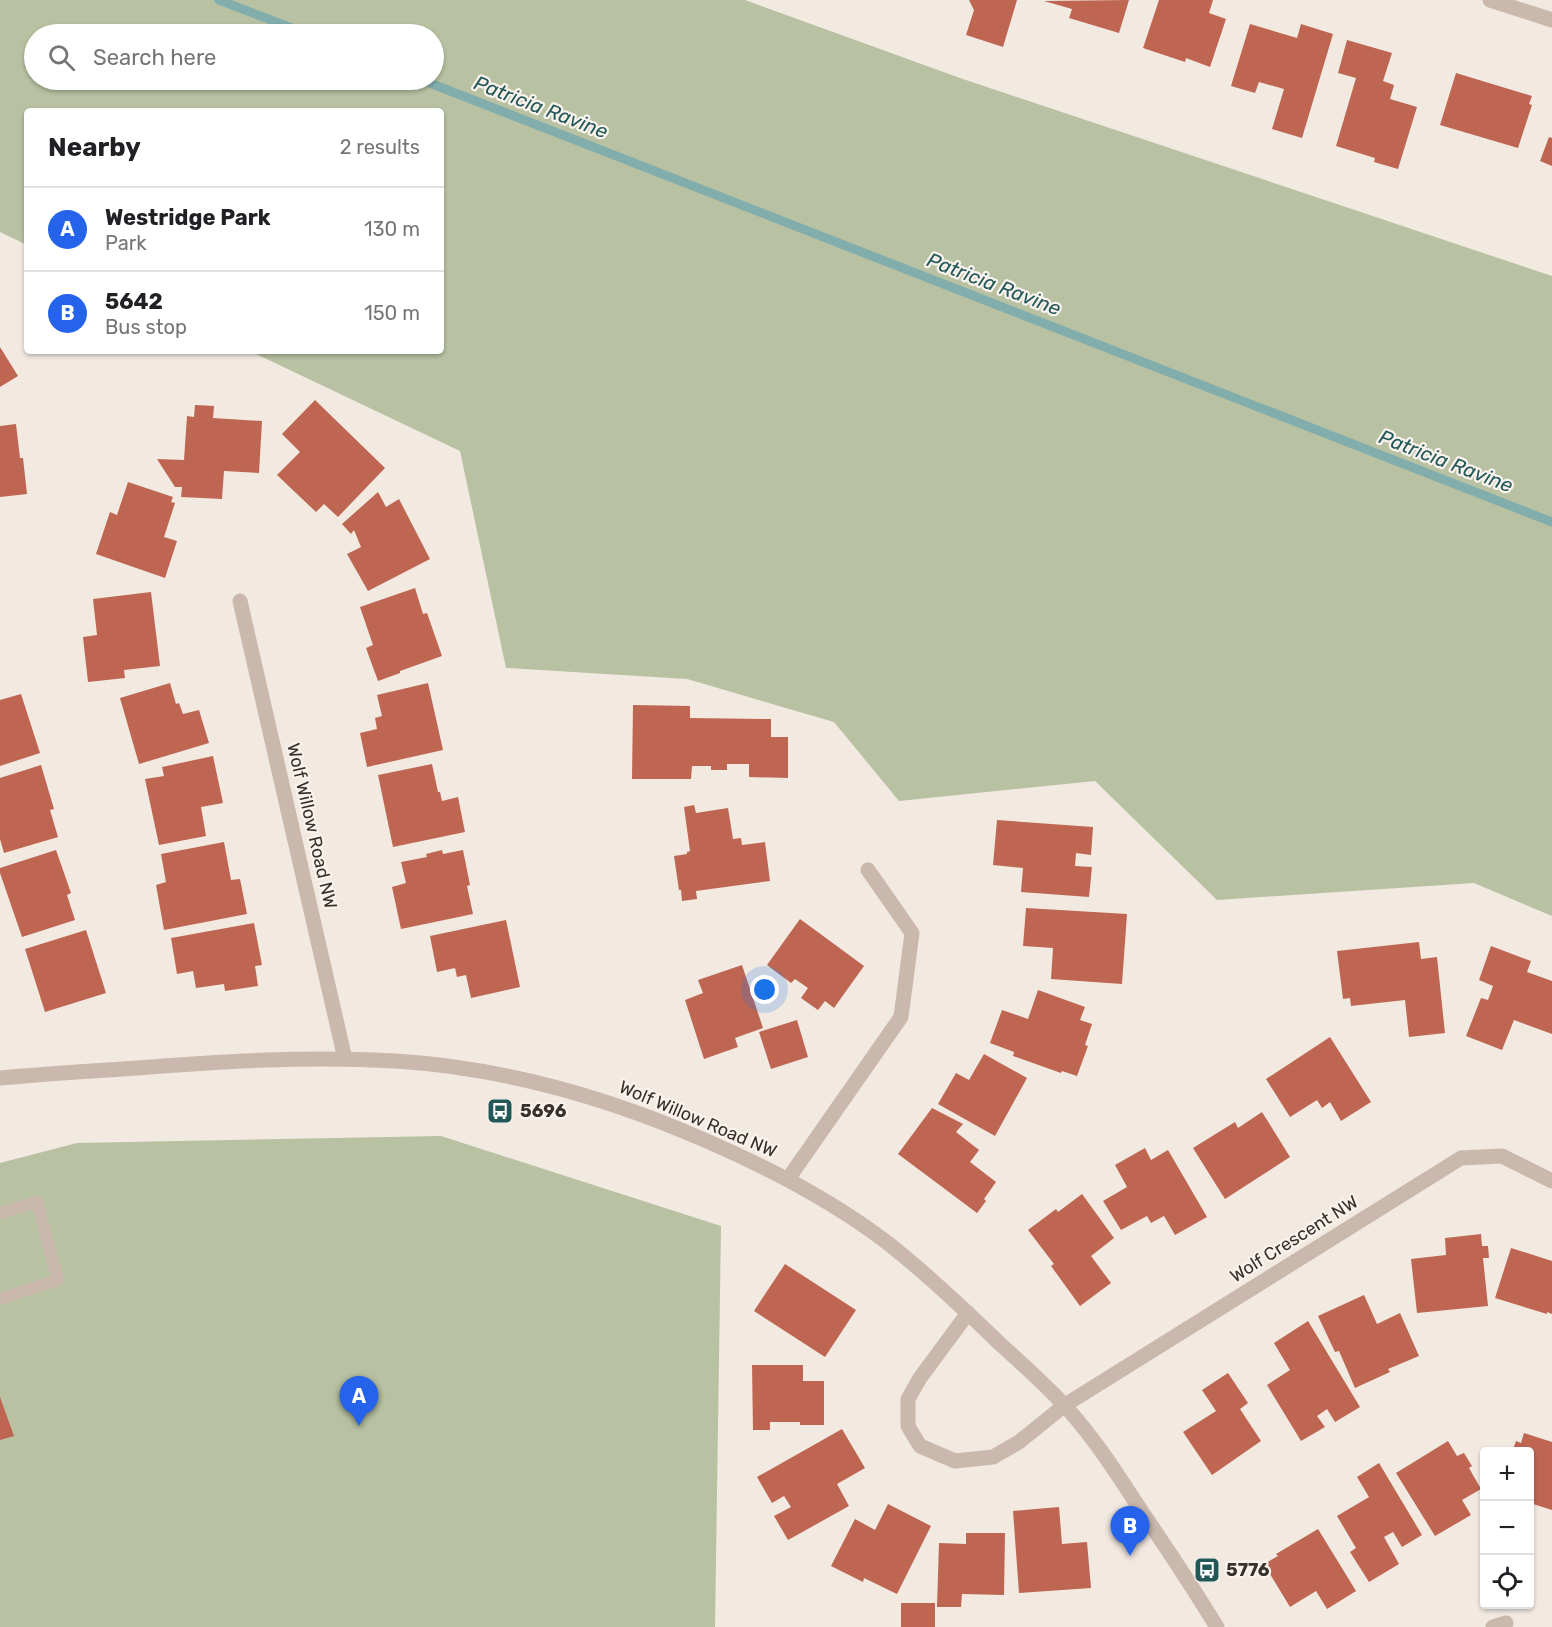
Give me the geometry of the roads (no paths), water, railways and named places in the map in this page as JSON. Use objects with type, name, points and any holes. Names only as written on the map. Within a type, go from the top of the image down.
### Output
[{"type":"street","points":[[1490,0],[1552,20]]},
{"type":"street","name":"Wolf Willow Road NW","points":[[240,601],[345,1059]]},
{"type":"street","name":"Wolf Willow Road NW","points":[[788,1179],[901,1017],[912,933],[868,870]]},
{"type":"street","name":"Wolf Willow Road NW","points":[[0,1078],[270,1059],[398,1061],[450,1066],[553,1086],[613,1104],[672,1125],[750,1160],[836,1207],[883,1239],[927,1274],[1065,1405],[1104,1454],[1216,1627]]},
{"type":"street","name":"Wolf Crescent NW","points":[[1065,1405],[1461,1158],[1503,1156],[1552,1182]]},
{"type":"street","points":[[968,1313],[920,1378],[908,1399],[908,1426],[920,1446],[955,1461],[993,1457],[1019,1442],[1065,1405]]},
{"type":"lane","points":[[0,1213],[37,1202],[58,1280],[0,1299]]},
{"type":"waterway","name":"Patricia Ravine","points":[[219,0],[281,24]]},
{"type":"waterway","name":"Patricia Ravine","points":[[444,89],[1552,522]]},
{"type":"place","name":"5696","points":[[500,1111]]},
{"type":"place","name":"Westridge Park","points":[[359,1426]]},
{"type":"place","name":"5642","points":[[1130,1556]]},
{"type":"place","name":"5776","points":[[1207,1570]]}]
